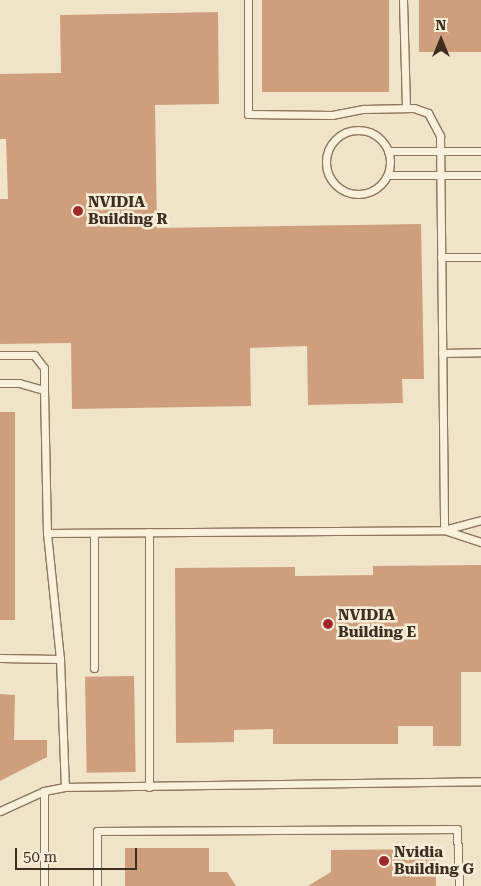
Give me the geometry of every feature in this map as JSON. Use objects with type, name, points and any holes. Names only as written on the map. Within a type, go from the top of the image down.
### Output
[{"type":"lane","points":[[248,0],[248,114],[332,115],[363,109],[406,108],[428,113],[440,136],[444,530]]},
{"type":"lane","points":[[403,0],[406,108]]},
{"type":"lane","points":[[388,176],[388,151],[374,134],[353,131],[334,141],[326,162],[333,182],[351,194],[373,191],[388,176],[481,175]]},
{"type":"lane","points":[[388,151],[481,151]]},
{"type":"lane","points":[[441,257],[481,257]]},
{"type":"lane","points":[[442,353],[481,352]]},
{"type":"lane","points":[[0,355],[34,356],[44,368],[47,533],[60,659],[64,787]]},
{"type":"lane","points":[[0,383],[19,383],[44,390]]},
{"type":"lane","points":[[47,533],[444,530],[481,520]]},
{"type":"lane","points":[[444,530],[481,542]]},
{"type":"lane","points":[[149,532],[149,787]]},
{"type":"lane","points":[[94,534],[94,668]]},
{"type":"lane","points":[[0,658],[60,659]]},
{"type":"lane","points":[[0,811],[44,791],[64,787],[481,781]]},
{"type":"lane","points":[[44,791],[44,886]]},
{"type":"lane","points":[[97,886],[97,831],[448,830],[457,830],[459,886]]},
{"type":"building","points":[[262,0],[389,0],[389,92],[262,92]]},
{"type":"building","points":[[419,0],[481,0],[481,52],[419,52]]},
{"type":"building","name":"NVIDIA Building R","points":[[218,12],[219,104],[155,105],[157,228],[421,224],[424,379],[402,379],[403,403],[308,405],[307,346],[250,348],[251,406],[72,409],[71,343],[0,344],[0,199],[8,199],[6,139],[0,139],[0,74],[61,73],[60,15]]},
{"type":"building","points":[[0,412],[15,412],[15,620],[0,620]]},
{"type":"building","name":"NVIDIA Building E","points":[[481,565],[481,672],[461,672],[461,746],[433,746],[433,726],[398,726],[398,744],[273,744],[273,729],[234,730],[234,742],[176,743],[175,568],[295,567],[295,576],[373,575],[373,566]]},
{"type":"building","points":[[134,676],[136,772],[87,773],[85,677]]},
{"type":"building","points":[[0,694],[15,695],[14,740],[47,740],[47,757],[0,781]]},
{"type":"building","points":[[125,848],[209,848],[209,872],[227,872],[236,886],[125,886]]},
{"type":"building","name":"Nvidia Building G","points":[[436,849],[436,886],[308,886],[331,872],[331,850]]},
{"type":"place","name":"NVIDIA Building R","points":[[78,211]]},
{"type":"place","name":"NVIDIA Building E","points":[[328,624]]},
{"type":"place","name":"Nvidia Building G","points":[[384,861]]}]
